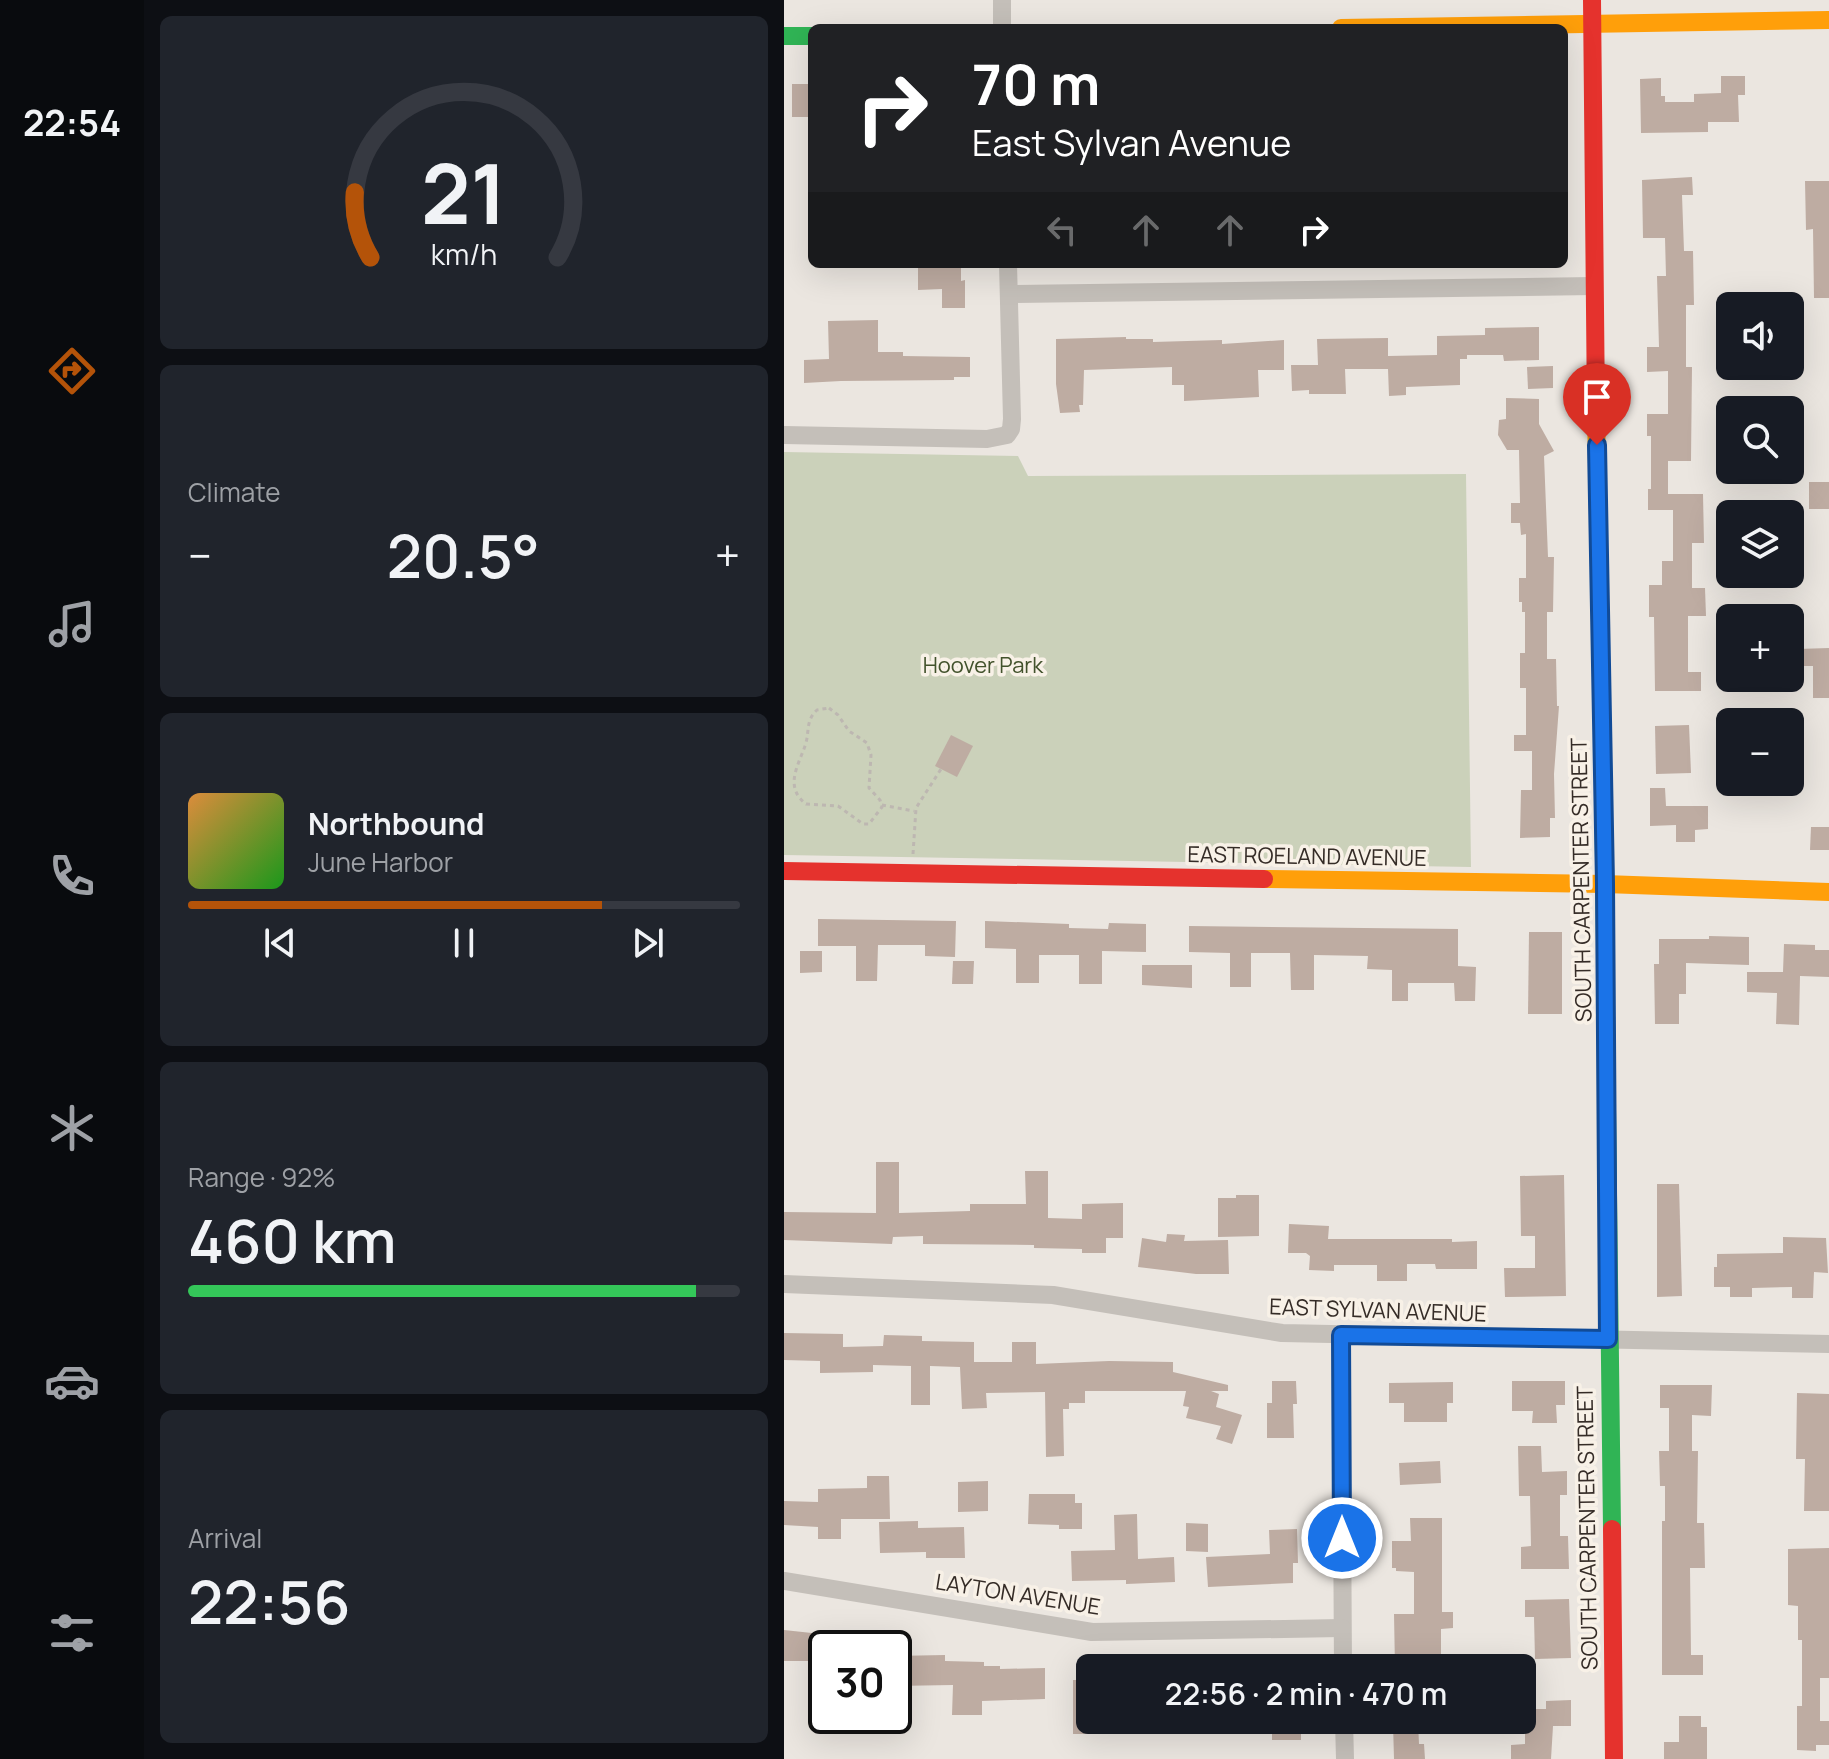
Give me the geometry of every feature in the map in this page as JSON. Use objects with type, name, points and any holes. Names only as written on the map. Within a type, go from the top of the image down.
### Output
[{"type":"street","points":[[1002,0],[1002,24]]},
{"type":"street","name":"SOUTH CARPENTER STREET","points":[[1592,0],[1614,1759]]},
{"type":"street","points":[[1568,24],[1829,20]]},
{"type":"street","points":[[784,36],[808,36]]},
{"type":"street","points":[[784,435],[987,439],[1007,435],[1012,419],[1008,268]]},
{"type":"street","points":[[1009,294],[1594,286]]},
{"type":"street","name":"EAST ROELAND AVENUE","points":[[784,871],[1605,884],[1829,892]]},
{"type":"street","name":"EAST SYLVAN AVENUE","points":[[784,1284],[1053,1295],[1262,1331],[1829,1344]]},
{"type":"street","points":[[1341,1335],[1343,1654]]},
{"type":"street","name":"LAYTON AVENUE","points":[[784,1581],[1092,1632],[1342,1628]]},
{"type":"street","points":[[1344,1734],[1345,1759]]},
{"type":"path","points":[[882,805],[872,823],[863,824],[838,806],[810,805],[799,799],[793,776],[806,741],[808,722],[817,710],[833,710],[845,726],[867,743],[871,755],[869,788],[882,805],[916,811]]},
{"type":"path","points":[[912,873],[916,811],[941,769]]},
{"type":"green space","name":"Hoover Park","points":[[784,452],[1018,456],[1028,476],[1466,474],[1471,867],[784,855]]},
{"type":"building","points":[[1721,76],[1745,76],[1745,95],[1738,95],[1739,122],[1708,122],[1708,132],[1641,133],[1640,79],[1661,78],[1661,96],[1665,96],[1665,102],[1694,102],[1694,94],[1721,93]]},
{"type":"building","points":[[792,84],[808,84],[808,117],[792,117]]},
{"type":"building","points":[[1692,177],[1693,195],[1682,195],[1684,251],[1693,251],[1694,305],[1686,305],[1686,367],[1692,367],[1691,461],[1668,461],[1668,494],[1703,494],[1704,543],[1692,543],[1692,588],[1705,588],[1706,616],[1688,616],[1688,672],[1701,672],[1701,691],[1655,691],[1654,617],[1649,617],[1649,585],[1662,585],[1662,561],[1673,561],[1673,510],[1648,510],[1651,436],[1647,436],[1647,414],[1668,414],[1668,371],[1647,372],[1647,347],[1659,347],[1657,276],[1666,276],[1665,238],[1643,238],[1642,180]]},
{"type":"building","points":[[1805,181],[1829,181],[1829,298],[1814,298],[1813,229],[1806,230]]},
{"type":"building","points":[[918,268],[961,268],[961,281],[965,280],[965,308],[942,308],[942,289],[918,290]]},
{"type":"building","points":[[878,320],[878,352],[903,352],[903,356],[970,357],[970,377],[954,377],[954,380],[804,383],[804,360],[829,359],[828,321]]},
{"type":"building","points":[[1539,327],[1539,360],[1504,361],[1503,355],[1467,355],[1467,359],[1460,359],[1460,385],[1406,387],[1406,395],[1389,396],[1388,369],[1345,369],[1346,394],[1292,391],[1291,365],[1318,365],[1317,339],[1388,338],[1388,356],[1437,355],[1437,336],[1485,335],[1485,328]]},
{"type":"building","points":[[1056,339],[1153,339],[1153,342],[1222,340],[1222,344],[1284,340],[1284,370],[1258,370],[1259,397],[1184,401],[1184,385],[1172,385],[1172,367],[1084,370],[1080,412],[1060,413],[1056,384]]},
{"type":"building","points":[[1553,366],[1553,388],[1528,389],[1527,367]]},
{"type":"building","points":[[1506,398],[1539,399],[1539,424],[1554,451],[1544,456],[1548,557],[1554,557],[1553,612],[1547,612],[1547,659],[1556,659],[1559,706],[1554,774],[1555,818],[1550,818],[1550,837],[1520,838],[1521,790],[1532,790],[1532,751],[1514,751],[1514,735],[1526,735],[1526,688],[1520,688],[1520,653],[1525,653],[1525,612],[1522,612],[1522,602],[1519,602],[1519,578],[1526,578],[1526,534],[1521,535],[1520,523],[1511,523],[1511,503],[1520,503],[1519,450],[1507,450],[1498,435],[1499,420],[1506,419]]},
{"type":"building","points":[[1809,482],[1829,482],[1829,509],[1809,509]]},
{"type":"building","points":[[1829,648],[1829,698],[1813,698],[1813,666],[1804,666],[1804,649]]},
{"type":"building","points":[[1689,725],[1691,773],[1656,774],[1655,726]]},
{"type":"building","points":[[951,735],[973,746],[957,777],[935,766]]},
{"type":"building","points":[[1650,788],[1665,788],[1666,806],[1708,806],[1708,829],[1695,830],[1695,842],[1676,842],[1676,825],[1650,826]]},
{"type":"building","points":[[1811,827],[1829,827],[1829,850],[1810,850]]},
{"type":"building","points":[[818,919],[956,921],[955,957],[925,956],[925,945],[878,945],[877,981],[856,981],[856,946],[818,946]]},
{"type":"building","points":[[985,921],[1069,924],[1069,928],[1108,929],[1109,923],[1146,924],[1146,952],[1102,951],[1102,984],[1079,984],[1079,955],[1039,955],[1039,983],[1016,983],[1016,949],[985,948]]},
{"type":"building","points":[[1189,926],[1458,929],[1458,966],[1476,967],[1475,1001],[1455,1001],[1454,983],[1408,983],[1408,1001],[1392,1001],[1392,970],[1367,969],[1368,956],[1314,955],[1314,990],[1291,990],[1290,953],[1251,953],[1251,987],[1230,987],[1230,953],[1189,952]]},
{"type":"building","points":[[1529,932],[1562,932],[1562,1014],[1528,1014]]},
{"type":"building","points":[[1709,936],[1749,937],[1749,965],[1686,963],[1686,994],[1679,994],[1679,1024],[1655,1024],[1654,964],[1659,964],[1659,939],[1709,939]]},
{"type":"building","points":[[1784,944],[1815,945],[1815,950],[1829,950],[1829,977],[1800,976],[1799,1025],[1776,1024],[1777,993],[1747,992],[1747,972],[1783,972]]},
{"type":"building","points":[[800,951],[822,951],[822,972],[800,973]]},
{"type":"building","points":[[953,961],[974,961],[973,984],[952,984]]},
{"type":"building","points":[[1142,965],[1192,965],[1192,988],[1142,985]]},
{"type":"building","points":[[876,1162],[899,1162],[899,1213],[970,1211],[970,1204],[1026,1204],[1025,1171],[1048,1171],[1048,1218],[1082,1219],[1082,1204],[1123,1203],[1123,1238],[1106,1238],[1106,1253],[1034,1248],[1034,1245],[923,1244],[923,1236],[893,1237],[892,1244],[784,1240],[784,1212],[876,1213]]},
{"type":"building","points":[[1564,1175],[1566,1296],[1505,1297],[1504,1268],[1535,1268],[1535,1236],[1521,1236],[1520,1176]]},
{"type":"building","points":[[1657,1184],[1679,1184],[1682,1296],[1657,1297]]},
{"type":"building","points":[[1236,1195],[1259,1195],[1259,1236],[1218,1237],[1218,1198],[1236,1198]]},
{"type":"building","points":[[1289,1224],[1329,1226],[1328,1239],[1477,1241],[1477,1269],[1436,1269],[1435,1264],[1407,1264],[1407,1281],[1377,1281],[1377,1265],[1334,1265],[1334,1271],[1309,1270],[1310,1256],[1306,1253],[1288,1253]]},
{"type":"building","points":[[1167,1234],[1185,1235],[1184,1241],[1228,1240],[1229,1274],[1196,1274],[1138,1267],[1142,1238],[1166,1242]]},
{"type":"building","points":[[1783,1237],[1826,1238],[1828,1273],[1814,1272],[1813,1298],[1792,1298],[1792,1287],[1752,1288],[1752,1297],[1730,1297],[1730,1287],[1714,1287],[1717,1254],[1783,1253]]},
{"type":"building","points":[[784,1333],[843,1334],[843,1347],[883,1346],[884,1335],[922,1336],[922,1341],[974,1342],[974,1362],[1012,1362],[1012,1342],[1036,1342],[1036,1364],[1173,1362],[1173,1372],[1228,1385],[1228,1391],[1211,1391],[1219,1394],[1216,1407],[1242,1415],[1232,1444],[1216,1439],[1221,1426],[1186,1418],[1189,1407],[1183,1406],[1186,1391],[1085,1391],[1085,1403],[1069,1403],[1069,1409],[1063,1409],[1064,1456],[1046,1457],[1045,1392],[986,1393],[987,1408],[962,1409],[960,1367],[930,1366],[930,1405],[911,1405],[911,1366],[873,1365],[873,1372],[820,1373],[820,1361],[784,1360]]},
{"type":"building","points":[[1272,1381],[1296,1381],[1294,1438],[1267,1438],[1267,1403],[1272,1403]]},
{"type":"building","points":[[1512,1381],[1565,1381],[1565,1405],[1556,1405],[1557,1423],[1532,1423],[1533,1411],[1512,1411]]},
{"type":"building","points":[[1453,1382],[1453,1403],[1447,1403],[1447,1422],[1404,1422],[1404,1403],[1389,1403],[1389,1383]]},
{"type":"building","points":[[1660,1385],[1712,1385],[1711,1416],[1692,1415],[1692,1451],[1698,1451],[1697,1523],[1704,1523],[1705,1568],[1690,1568],[1691,1655],[1703,1655],[1703,1675],[1662,1675],[1662,1521],[1665,1521],[1665,1486],[1660,1486],[1659,1451],[1669,1451],[1669,1408],[1660,1408]]},
{"type":"building","points":[[1797,1393],[1829,1394],[1829,1511],[1804,1511],[1805,1459],[1796,1459]]},
{"type":"building","points":[[1518,1446],[1541,1446],[1542,1472],[1567,1471],[1567,1495],[1560,1495],[1560,1536],[1568,1536],[1569,1569],[1521,1569],[1521,1547],[1531,1546],[1530,1496],[1519,1496]]},
{"type":"building","points":[[1440,1461],[1441,1483],[1400,1485],[1399,1463]]},
{"type":"building","points":[[867,1476],[889,1476],[890,1519],[841,1519],[841,1539],[818,1539],[818,1527],[784,1525],[784,1501],[818,1502],[818,1489],[867,1488]]},
{"type":"building","points":[[988,1481],[988,1511],[958,1512],[958,1482]]},
{"type":"building","points":[[1029,1494],[1075,1494],[1075,1503],[1082,1503],[1082,1529],[1028,1524]]},
{"type":"building","points":[[1137,1514],[1138,1559],[1174,1557],[1175,1582],[1126,1584],[1126,1580],[1072,1581],[1071,1551],[1115,1550],[1114,1515]]},
{"type":"building","points":[[1410,1518],[1442,1518],[1442,1612],[1453,1612],[1453,1628],[1441,1629],[1441,1654],[1395,1654],[1394,1614],[1414,1614],[1414,1572],[1392,1568],[1392,1541],[1411,1541]]},
{"type":"building","points":[[918,1521],[918,1528],[964,1527],[965,1558],[926,1558],[926,1552],[880,1553],[879,1522]]},
{"type":"building","points":[[1186,1523],[1208,1524],[1208,1552],[1186,1551]]},
{"type":"building","points":[[1297,1529],[1298,1563],[1293,1563],[1293,1583],[1208,1587],[1206,1557],[1270,1554],[1269,1530]]},
{"type":"building","points":[[1829,1548],[1829,1678],[1820,1678],[1820,1721],[1829,1721],[1829,1745],[1816,1745],[1816,1751],[1797,1750],[1797,1706],[1802,1706],[1802,1640],[1798,1640],[1798,1606],[1788,1605],[1788,1549]]},
{"type":"building","points":[[1569,1599],[1571,1658],[1536,1659],[1534,1617],[1525,1617],[1525,1600]]},
{"type":"building","points":[[784,1630],[808,1633],[808,1661],[784,1661]]},
{"type":"building","points":[[945,1655],[945,1661],[984,1662],[984,1666],[1000,1666],[1000,1669],[1045,1668],[1045,1699],[982,1701],[982,1715],[952,1715],[953,1685],[912,1686],[912,1656]]},
{"type":"building","points":[[1073,1680],[1076,1680],[1076,1734],[1073,1734]]},
{"type":"building","points":[[1571,1700],[1571,1726],[1553,1726],[1551,1759],[1511,1759],[1511,1745],[1525,1744],[1525,1734],[1536,1734],[1536,1709],[1546,1709],[1546,1701]]},
{"type":"building","points":[[1679,1716],[1701,1716],[1701,1727],[1707,1727],[1707,1759],[1664,1759],[1664,1742],[1679,1742]]},
{"type":"building","points":[[1272,1734],[1301,1734],[1301,1740],[1272,1740]]},
{"type":"building","points":[[1393,1734],[1419,1734],[1419,1744],[1424,1744],[1425,1759],[1394,1759]]},
{"type":"traffic: fast","points":[[784,36],[808,36]]},
{"type":"traffic: fast","points":[[1603,774],[1612,1529]]},
{"type":"traffic: slow","points":[[1568,24],[1829,20]]},
{"type":"traffic: slow","points":[[1596,412],[1603,774]]},
{"type":"traffic: slow","points":[[1264,879],[1605,884],[1829,892]]},
{"type":"traffic: jam","points":[[1592,0],[1596,412]]},
{"type":"traffic: jam","points":[[784,871],[1264,879]]},
{"type":"traffic: jam","points":[[1612,1529],[1614,1759]]},
{"type":"route","points":[[1342,1538],[1341,1335],[1608,1339],[1608,1110],[1597,445]]}]
